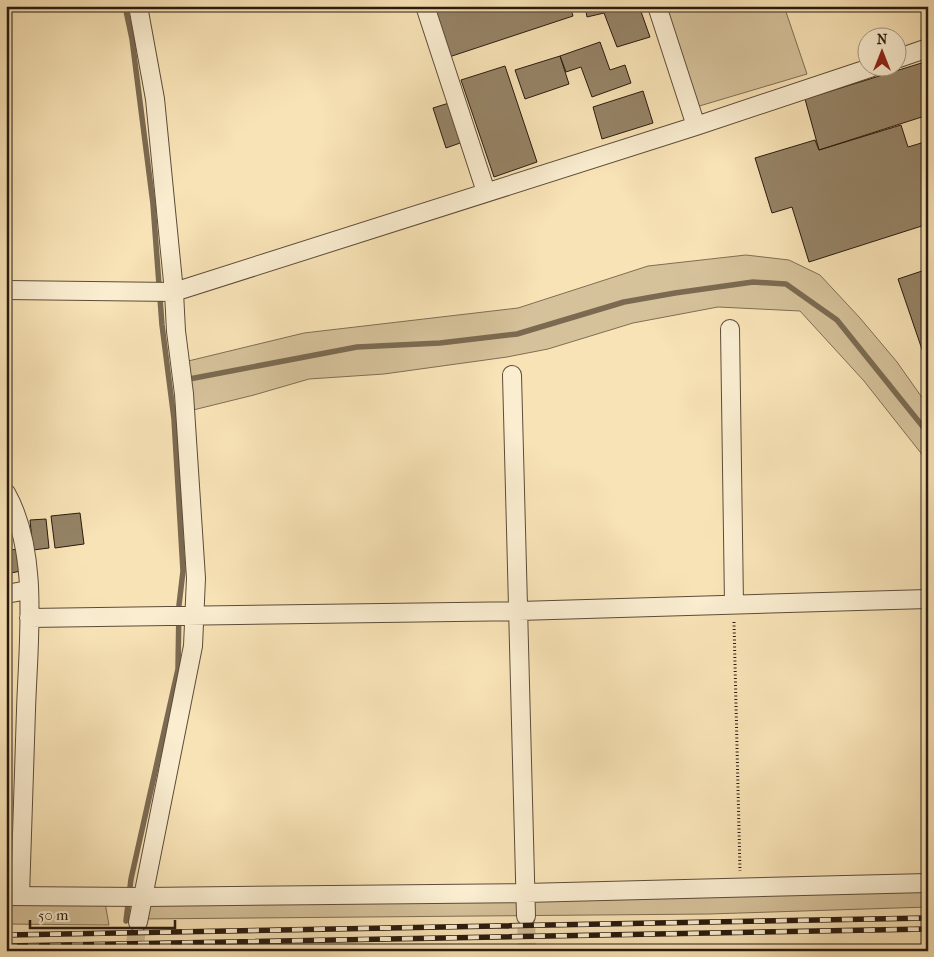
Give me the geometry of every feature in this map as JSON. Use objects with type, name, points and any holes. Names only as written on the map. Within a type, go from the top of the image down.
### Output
[{"type":"street","points":[[138,6],[155,100],[174,292],[176,331],[184,394],[194,521],[196,578],[193,646],[138,922]]},
{"type":"street","points":[[426,6],[486,192]]},
{"type":"street","points":[[657,6],[696,126]]},
{"type":"street","points":[[906,56],[928,48]]},
{"type":"street","points":[[6,290],[174,292],[696,126],[856,73]]},
{"type":"street","points":[[730,329],[734,604]]},
{"type":"street","points":[[512,374],[526,916]]},
{"type":"street","points":[[7,497],[25,546],[28,590],[13,896],[143,898],[525,893],[740,886],[928,884]]},
{"type":"street","points":[[6,594],[28,590]]},
{"type":"street","points":[[28,618],[519,611],[928,599]]},
{"type":"path","points":[[734,604],[740,886]]},
{"type":"shaded area","points":[[658,6],[784,6],[807,74],[696,107]]},
{"type":"shaded area","points":[[746,255],[789,260],[820,275],[860,318],[897,362],[928,406],[928,467],[924,457],[864,381],[800,311],[718,307],[633,323],[548,349],[507,357],[384,374],[309,379],[185,412],[180,363],[304,333],[518,308],[648,266]]},
{"type":"shaded area","points":[[928,888],[928,907],[709,914],[138,919],[143,897]]},
{"type":"shaded area","points":[[6,897],[104,897],[109,925],[6,924]]},
{"type":"building","points":[[425,6],[570,6],[573,16],[443,59]]},
{"type":"building","points":[[585,6],[639,6],[650,37],[617,47],[604,13],[587,17]]},
{"type":"building","points":[[600,42],[610,70],[625,65],[631,83],[592,97],[581,67],[566,72],[560,56]]},
{"type":"building","points":[[560,56],[569,84],[525,99],[515,70]]},
{"type":"building","points":[[928,61],[928,115],[819,150],[805,99],[873,78],[906,78],[906,68]]},
{"type":"building","points":[[505,66],[537,162],[494,177],[461,80]]},
{"type":"building","points":[[643,91],[653,123],[602,139],[593,107]]},
{"type":"building","points":[[449,103],[463,142],[446,148],[433,108]]},
{"type":"building","points":[[901,125],[908,147],[928,141],[928,224],[809,262],[792,207],[772,213],[755,158],[815,140],[819,150]]},
{"type":"building","points":[[928,269],[928,367],[898,279]]},
{"type":"building","points":[[80,513],[84,544],[55,548],[51,516]]},
{"type":"building","points":[[46,519],[49,548],[33,550],[30,520]]},
{"type":"building","points":[[17,549],[21,571],[6,574],[6,551]]},
{"type":"waterway","points":[[125,6],[132,39],[153,204],[162,325],[174,419],[183,571],[179,605],[178,669],[131,879],[126,921]]},
{"type":"waterway","points":[[184,380],[357,347],[440,343],[517,334],[624,302],[675,293],[753,282],[786,284],[837,320],[928,433]]},
{"type":"tunnel","points":[[526,916],[527,951]]},
{"type":"tunnel","points":[[134,951],[138,922]]},
{"type":"railway","points":[[6,935],[928,918]]},
{"type":"railway","points":[[6,946],[928,929]]}]
